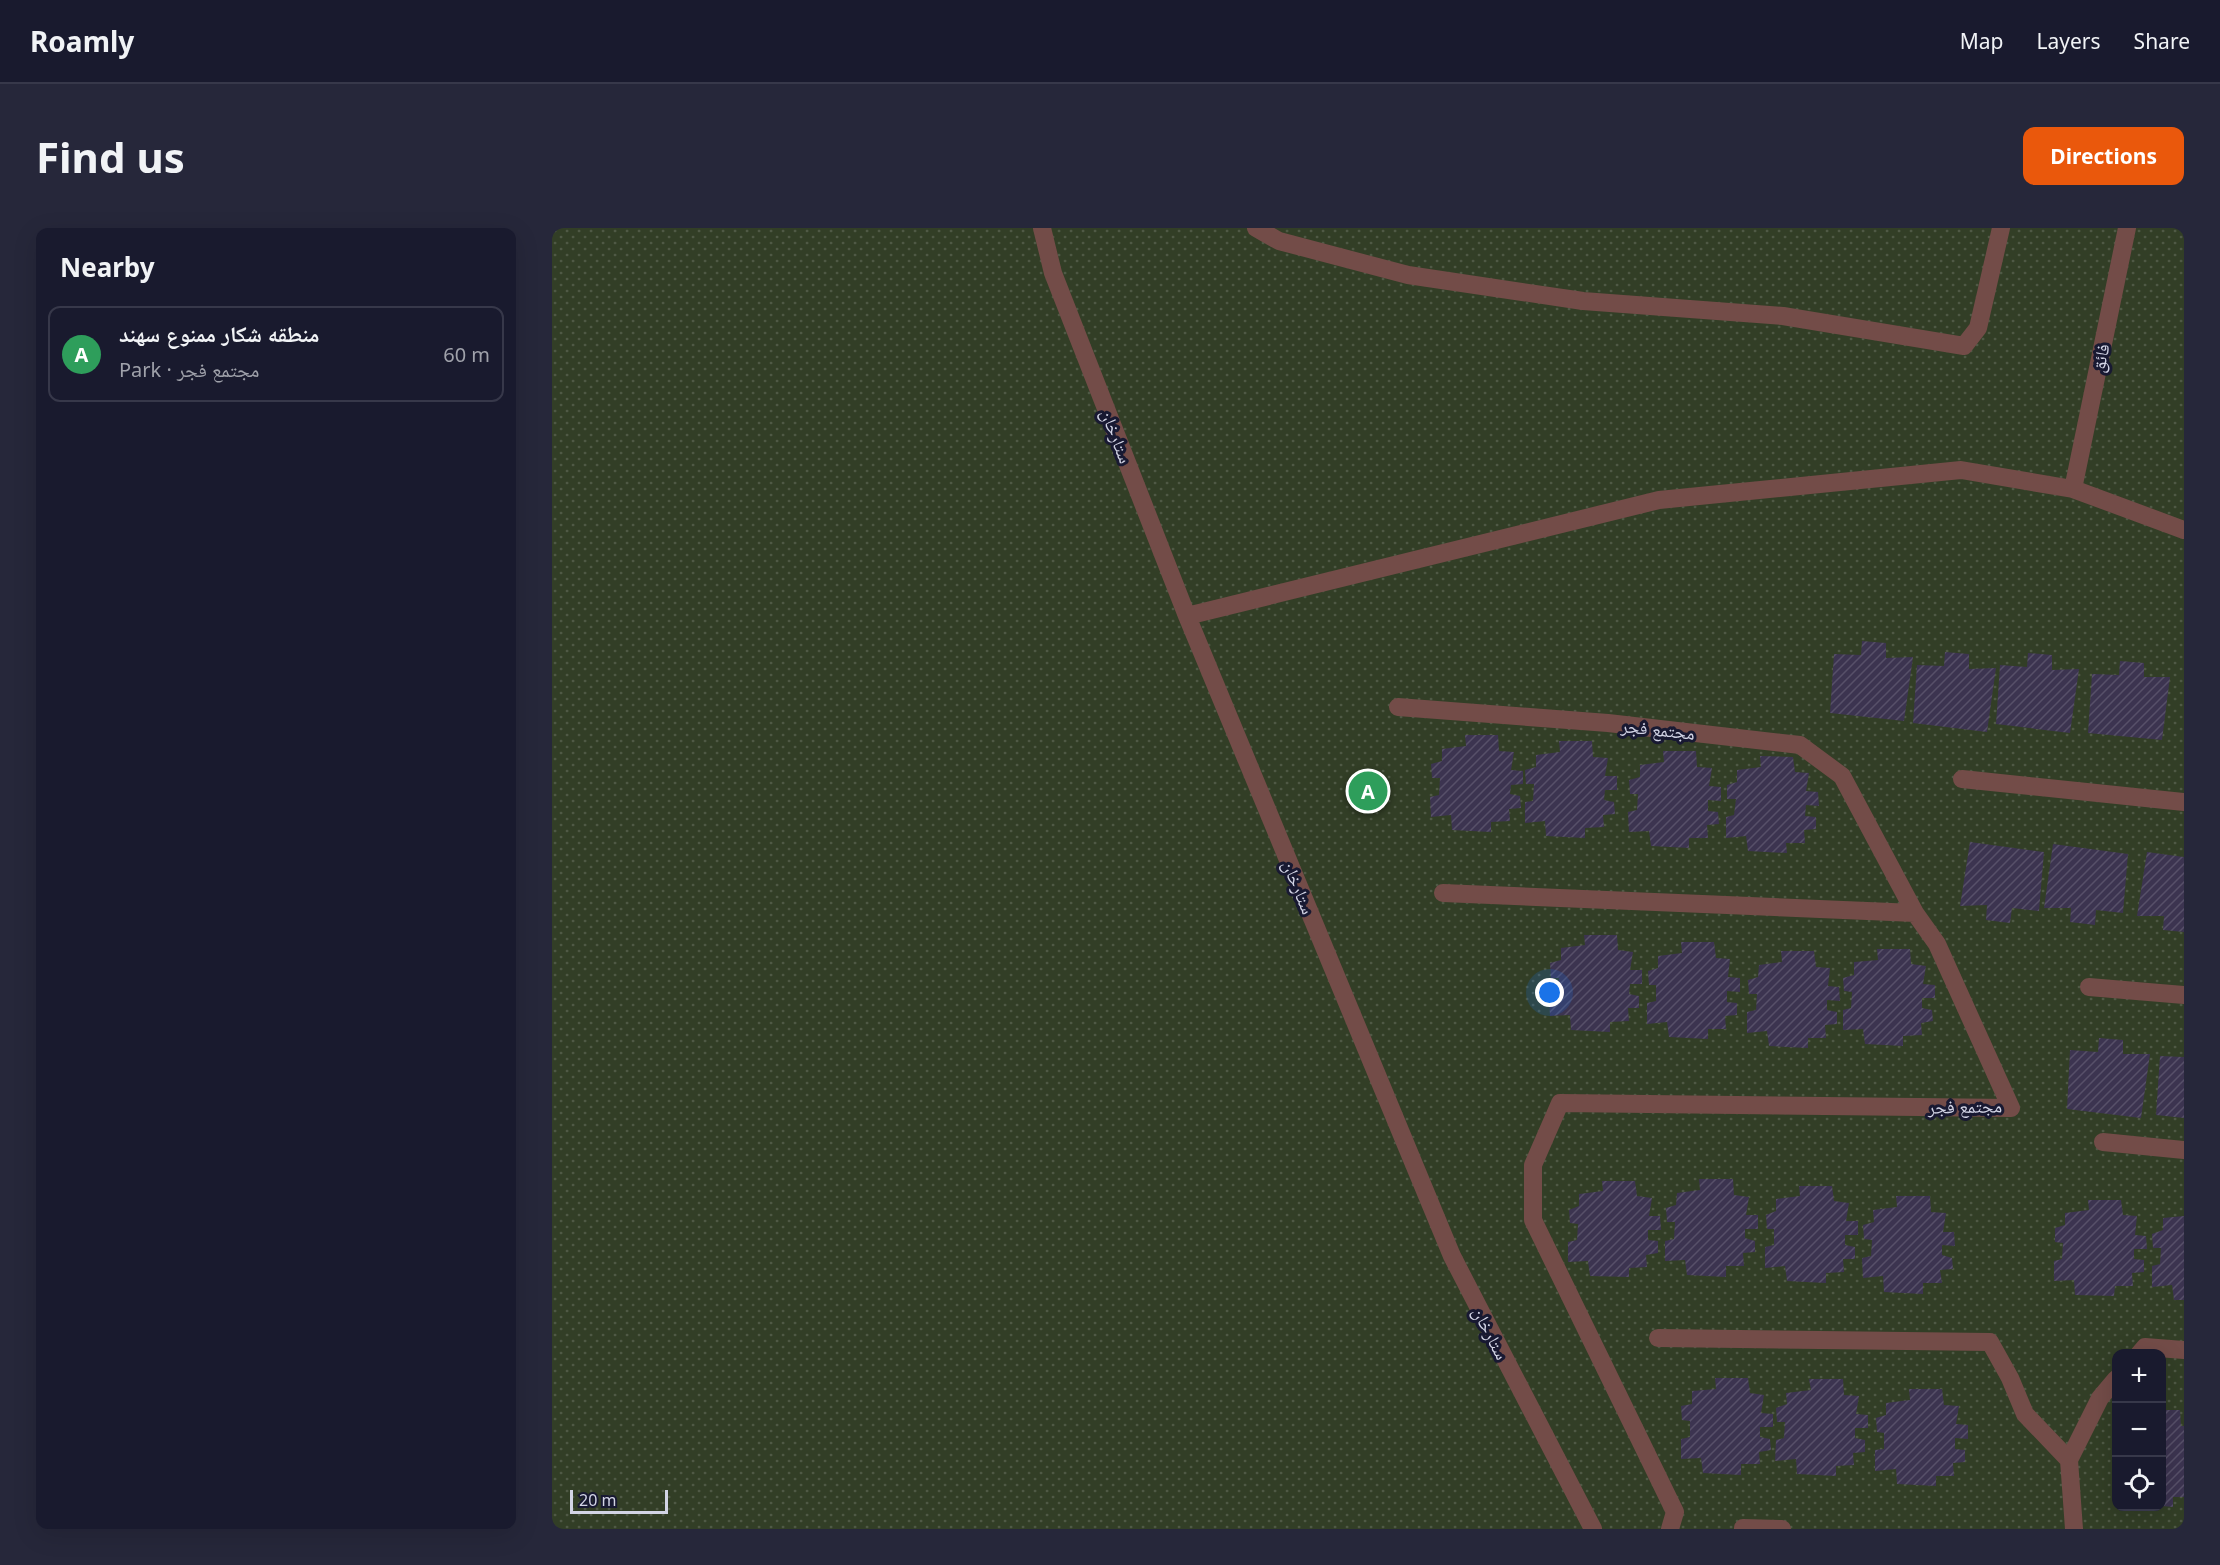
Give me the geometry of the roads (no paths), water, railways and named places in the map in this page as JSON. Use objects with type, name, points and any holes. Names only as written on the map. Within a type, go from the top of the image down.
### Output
[{"type":"street","name":"ستارخان","points":[[1042,228],[1053,273],[1187,616],[1452,1256],[1593,1529]]},
{"type":"street","points":[[1256,228],[1279,241],[1408,275],[1583,301],[1783,316],[1964,346],[1978,328],[2001,228]]},
{"type":"street","name":"فائق","points":[[2073,489],[2127,228]]},
{"type":"street","points":[[1187,616],[1659,500],[1961,470],[2073,489],[2184,530]]},
{"type":"street","name":"مجتمع فجر","points":[[1398,708],[1608,723],[1800,745],[1842,776],[1915,913],[1937,944],[2011,1108],[1560,1103],[1533,1165],[1533,1220],[1675,1512],[1670,1529]]},
{"type":"street","points":[[1962,779],[2184,802]]},
{"type":"street","points":[[1443,893],[1915,913]]},
{"type":"street","points":[[2089,987],[2184,995]]},
{"type":"street","points":[[2103,1142],[2184,1150]]},
{"type":"street","points":[[1658,1338],[1990,1342],[2010,1378],[2025,1414],[2069,1460]]},
{"type":"street","points":[[2143,1349],[2145,1347],[2184,1350]]},
{"type":"street","points":[[2074,1529],[2069,1460],[2100,1398],[2112,1384]]},
{"type":"street","points":[[1743,1528],[1782,1529]]},
{"type":"place","name":"منطقه شکار ممنوع سهند","points":[[1368,791]]}]
